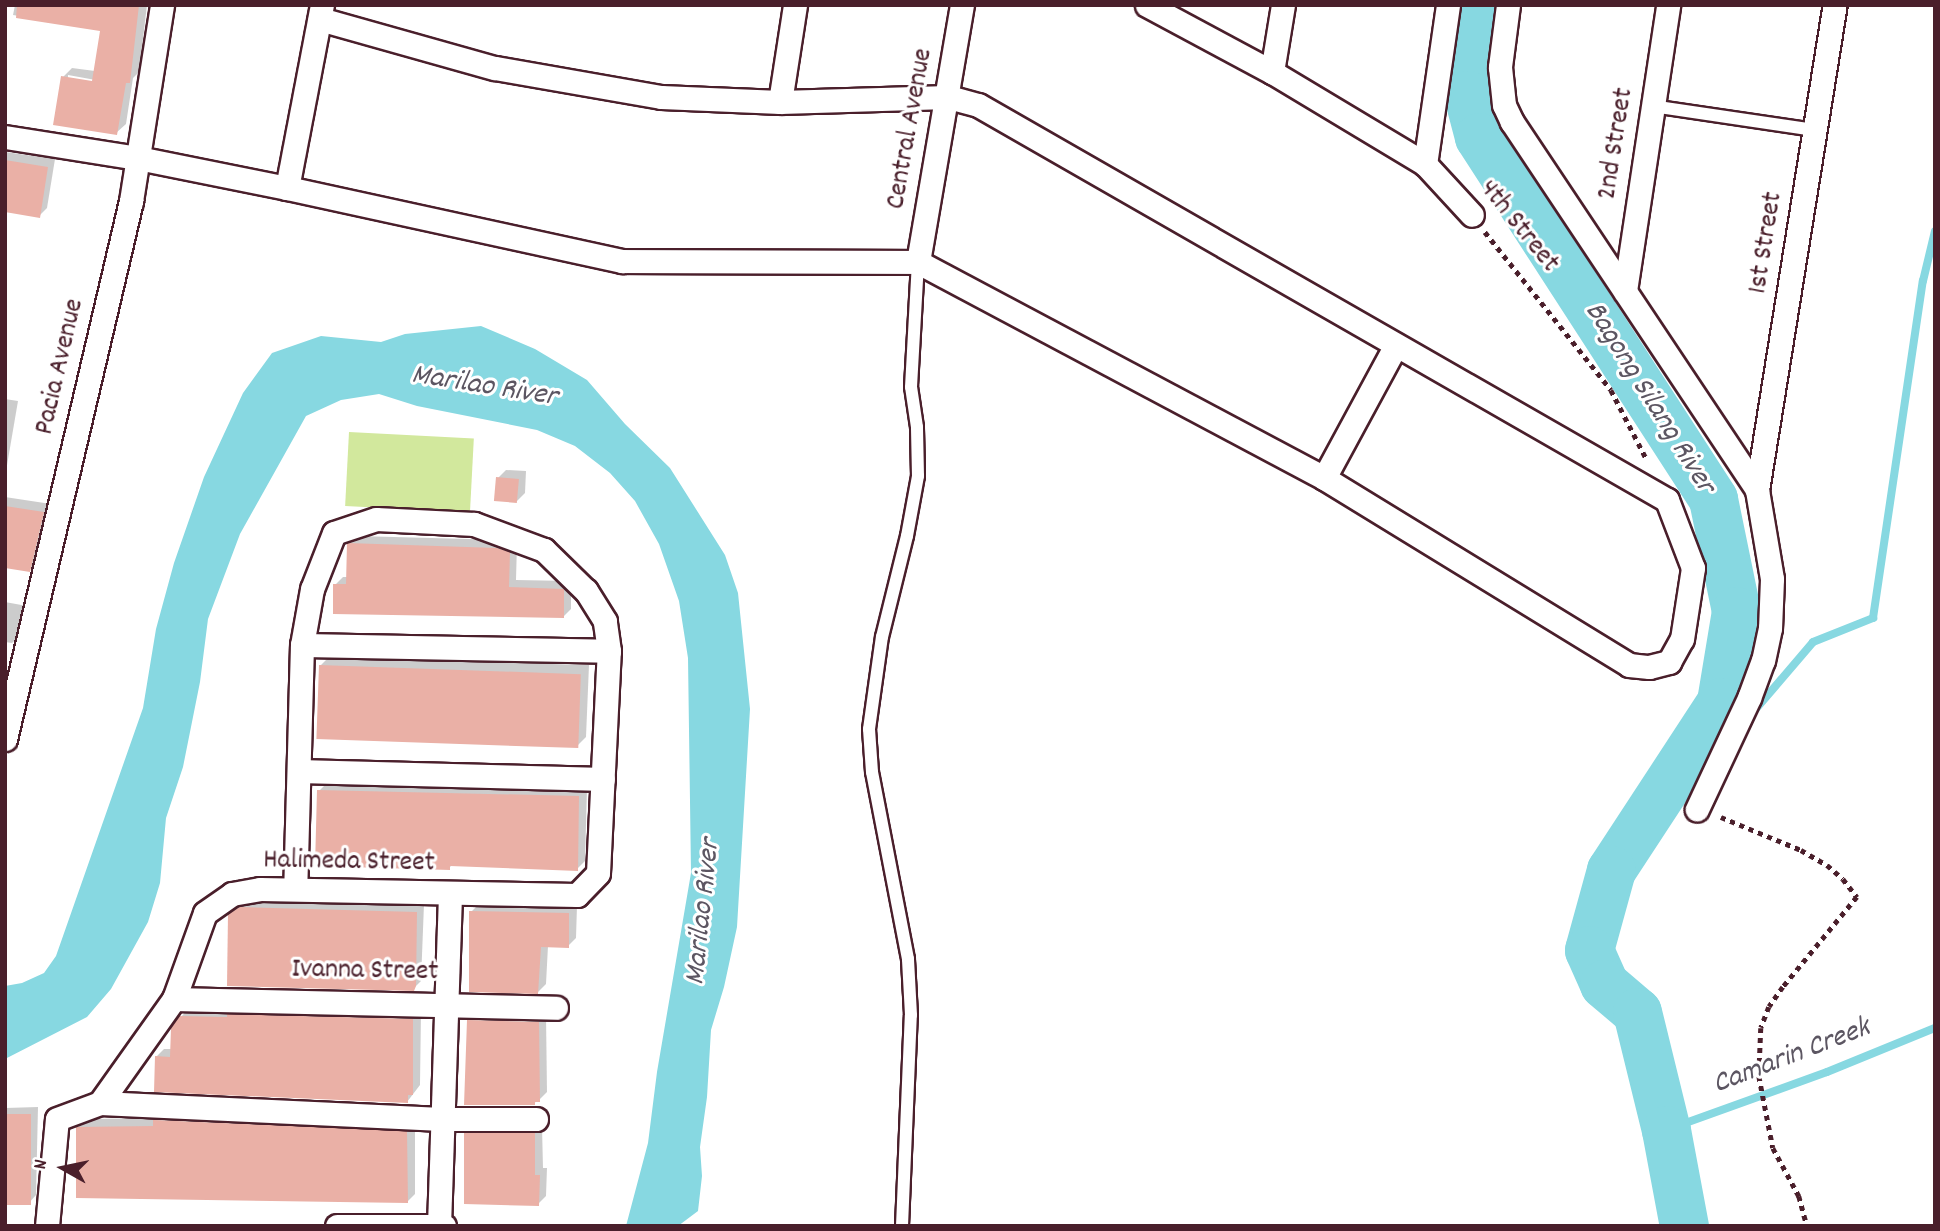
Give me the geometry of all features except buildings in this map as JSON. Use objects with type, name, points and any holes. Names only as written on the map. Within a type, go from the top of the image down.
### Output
[{"type":"street","name":"Pacia Avenue","points":[[5,739],[138,158],[162,5]]},
{"type":"street","points":[[780,102],[795,5]]},
{"type":"street","name":"Central Avenue","points":[[918,262],[962,5]]},
{"type":"street","name":"4th Street","points":[[1147,5],[1272,72],[1425,164],[1472,215]]},
{"type":"street","points":[[1272,72],[1283,5]]},
{"type":"street","points":[[1425,164],[1448,5]]},
{"type":"street","points":[[1508,5],[1500,67],[1501,88],[1511,122],[1757,490],[1772,579],[1770,628],[1763,660],[1749,698],[1697,809]]},
{"type":"street","name":"2nd Street","points":[[1625,291],[1668,5]]},
{"type":"street","name":"1st Street","points":[[1757,490],[1835,5]]},
{"type":"street","points":[[5,137],[138,158],[622,261],[918,262],[1324,478],[1629,665],[1649,667],[1669,662],[1682,639],[1693,568],[1667,500],[978,105],[948,97],[780,102],[660,97],[494,68],[321,12],[287,188]]},
{"type":"street","points":[[1324,478],[1396,345]]},
{"type":"street","points":[[295,889],[302,645],[312,589],[334,533],[376,519],[474,524],[544,550],[586,591],[605,621],[609,651],[603,779],[300,771]]},
{"type":"street","points":[[302,645],[609,651]]},
{"type":"street","name":"Halimeda Street","points":[[100,1102],[174,999],[205,913],[232,894],[260,889],[295,889],[578,895],[597,873],[603,779]]},
{"type":"street","points":[[337,1226],[441,1225],[450,894]]},
{"type":"street","name":"Ivanna Street","points":[[174,999],[445,1003],[556,1008]]},
{"type":"street","points":[[47,1226],[57,1119],[100,1102],[442,1119],[536,1119]]},
{"type":"lane","points":[[1653,106],[1815,130]]},
{"type":"lane","points":[[902,1226],[900,1198],[911,1015],[908,959],[872,772],[869,729],[882,637],[907,536],[918,476],[917,428],[911,387],[918,262]]},
{"type":"path","name":"4th Street","points":[[1472,215],[1611,390],[1648,463]]},
{"type":"path","points":[[1697,809],[1739,822],[1801,850],[1835,872],[1857,897],[1769,1007],[1761,1028],[1759,1076],[1773,1148],[1800,1196],[1807,1226]]},
{"type":"green space","points":[[349,432],[474,439],[470,512],[345,506]]},
{"type":"water","name":"Marilao River","points":[[481,326],[535,349],[587,380],[625,424],[670,468],[725,555],[738,593],[750,709],[737,927],[711,1030],[707,1097],[700,1147],[702,1176],[698,1211],[678,1226],[626,1226],[648,1143],[657,1072],[691,873],[688,658],[679,601],[659,544],[635,501],[610,473],[575,446],[537,430],[417,406],[379,394],[341,400],[306,416],[240,534],[208,619],[200,682],[183,767],[166,818],[160,883],[148,922],[111,989],[87,1017],[5,1059],[5,986],[22,983],[44,973],[56,956],[143,708],[156,629],[174,563],[204,477],[243,393],[272,353],[321,336],[381,342],[405,334]]},
{"type":"waterway","name":"Bagong Silang River","points":[[1481,5],[1468,95],[1479,137],[1713,499],[1736,611],[1721,702],[1611,870],[1589,950],[1604,984],[1637,1012],[1666,1130],[1684,1226]]},
{"type":"waterway","points":[[1755,710],[1813,642],[1873,618],[1923,281],[1935,231]]},
{"type":"waterway","points":[[1692,743],[1718,732]]},
{"type":"waterway","name":"Camarin Creek","points":[[1666,1130],[1827,1072],[1935,1028]]}]
